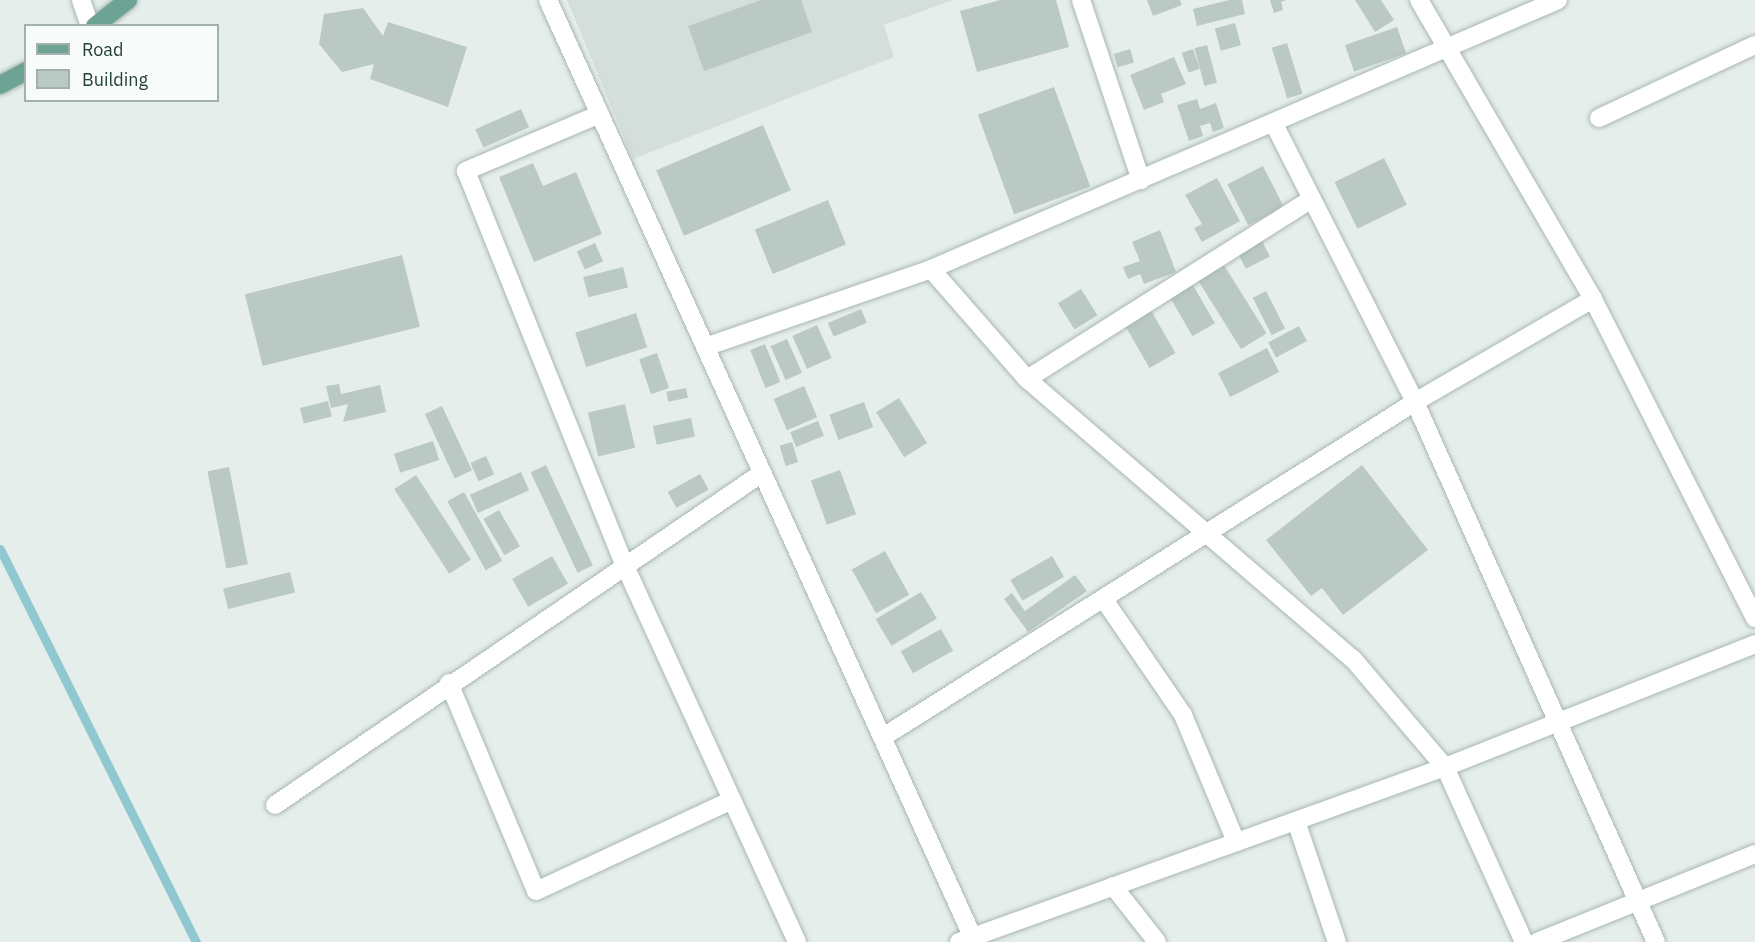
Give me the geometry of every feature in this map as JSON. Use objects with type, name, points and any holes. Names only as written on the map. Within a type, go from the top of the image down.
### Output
[{"type":"main road","points":[[97,24],[128,0]]},
{"type":"main road","points":[[0,86],[24,72]]},
{"type":"street","points":[[81,0],[89,24]]},
{"type":"street","points":[[548,0],[883,737],[969,940],[1445,767],[1755,644]]},
{"type":"street","points":[[1081,0],[1141,180]]},
{"type":"street","points":[[1419,0],[1451,50],[1593,299],[1755,618]]},
{"type":"street","points":[[705,346],[932,270],[1451,50],[1558,0]]},
{"type":"street","points":[[1599,118],[1755,45]]},
{"type":"street","points":[[600,114],[466,171],[625,566],[797,942]]},
{"type":"street","points":[[1274,124],[1415,402],[1656,942]]},
{"type":"street","points":[[1027,380],[1312,200]]},
{"type":"street","points":[[932,270],[1027,380],[1353,659],[1445,767],[1524,942]]},
{"type":"street","points":[[883,737],[1210,536],[1415,402],[1593,299]]},
{"type":"street","points":[[274,805],[449,683],[762,473]]},
{"type":"street","points":[[1105,601],[1183,715],[1236,842]]},
{"type":"street","points":[[449,683],[536,891],[732,800]]},
{"type":"street","points":[[1296,821],[1337,942]]},
{"type":"street","points":[[1537,942],[1755,854]]},
{"type":"street","points":[[1113,886],[1157,942]]},
{"type":"shaded area","points":[[567,0],[953,0],[884,25],[894,57],[633,159]]},
{"type":"building","points":[[761,0],[801,0],[812,32],[704,71],[688,26]]},
{"type":"building","points":[[1000,0],[1056,0],[1069,47],[977,72],[960,11]]},
{"type":"building","points":[[1147,0],[1180,0],[1182,5],[1153,16]]},
{"type":"building","points":[[1229,0],[1242,0],[1245,14],[1197,26],[1193,9]]},
{"type":"building","points":[[1270,0],[1286,0],[1281,2],[1283,10],[1274,13]]},
{"type":"building","points":[[1355,0],[1381,0],[1394,20],[1375,32]]},
{"type":"building","points":[[363,8],[383,36],[388,22],[467,47],[448,107],[370,79],[374,64],[342,72],[319,44],[324,14]]},
{"type":"building","points":[[1235,23],[1241,45],[1221,51],[1215,28]]},
{"type":"building","points":[[1397,27],[1406,53],[1354,71],[1345,45]]},
{"type":"building","points":[[1287,43],[1302,94],[1287,98],[1272,48]]},
{"type":"building","points":[[1207,45],[1217,83],[1205,86],[1194,48]]},
{"type":"building","points":[[1130,49],[1134,62],[1118,67],[1114,54]]},
{"type":"building","points":[[1193,49],[1200,69],[1188,73],[1182,53]]},
{"type":"building","points":[[1174,57],[1186,84],[1161,94],[1164,102],[1144,110],[1130,75]]},
{"type":"building","points":[[1054,87],[1090,187],[1014,214],[978,115]]},
{"type":"building","points":[[1197,99],[1200,109],[1216,103],[1224,128],[1213,132],[1210,123],[1200,126],[1203,136],[1189,141],[1177,105]]},
{"type":"building","points":[[521,109],[529,127],[483,148],[475,129]]},
{"type":"building","points":[[763,125],[791,190],[684,236],[656,170]]},
{"type":"building","points":[[1384,158],[1407,205],[1357,229],[1335,182]]},
{"type":"building","points":[[533,163],[543,186],[576,172],[602,234],[534,262],[499,177]]},
{"type":"building","points":[[1263,166],[1284,207],[1248,225],[1227,184]]},
{"type":"building","points":[[1217,178],[1240,221],[1202,242],[1194,228],[1202,224],[1185,195]]},
{"type":"building","points":[[828,200],[846,245],[773,274],[755,230]]},
{"type":"building","points":[[1160,230],[1176,272],[1144,284],[1140,274],[1128,279],[1123,267],[1140,261],[1132,242]]},
{"type":"building","points":[[1260,237],[1270,257],[1246,269],[1236,249]]},
{"type":"building","points":[[595,243],[603,261],[585,269],[577,251]]},
{"type":"building","points":[[402,255],[420,327],[263,366],[245,294]]},
{"type":"building","points":[[1222,262],[1267,333],[1241,349],[1197,278]]},
{"type":"building","points":[[623,267],[628,287],[588,297],[583,277]]},
{"type":"building","points":[[1190,280],[1215,323],[1192,336],[1167,293]]},
{"type":"building","points":[[1081,289],[1097,315],[1075,330],[1058,303]]},
{"type":"building","points":[[1266,291],[1285,328],[1272,335],[1253,298]]},
{"type":"building","points":[[1149,307],[1176,353],[1150,368],[1123,322]]},
{"type":"building","points":[[861,309],[867,323],[834,337],[828,323]]},
{"type":"building","points":[[636,313],[647,347],[586,367],[575,333]]},
{"type":"building","points":[[817,325],[832,358],[807,369],[792,336]]},
{"type":"building","points":[[1299,326],[1307,341],[1276,357],[1268,342]]},
{"type":"building","points":[[787,339],[802,373],[786,380],[771,346]]},
{"type":"building","points":[[765,344],[780,382],[766,388],[750,350]]},
{"type":"building","points":[[1267,348],[1279,372],[1230,397],[1218,373]]},
{"type":"building","points":[[657,353],[669,388],[651,394],[639,359]]},
{"type":"building","points":[[339,384],[341,394],[380,385],[386,412],[343,422],[348,404],[331,408],[326,386]]},
{"type":"building","points":[[804,386],[817,417],[787,430],[774,399]]},
{"type":"building","points":[[686,388],[688,398],[668,402],[666,392]]},
{"type":"building","points":[[899,398],[927,443],[904,457],[876,412]]},
{"type":"building","points":[[328,401],[332,417],[304,424],[300,408]]},
{"type":"building","points":[[864,402],[873,427],[838,440],[829,415]]},
{"type":"building","points":[[625,404],[635,448],[598,456],[588,413]]},
{"type":"building","points":[[442,406],[472,470],[455,478],[425,414]]},
{"type":"building","points":[[691,418],[695,437],[657,445],[653,426]]},
{"type":"building","points":[[818,421],[824,436],[796,447],[790,432]]},
{"type":"building","points":[[433,441],[439,460],[400,473],[394,454]]},
{"type":"building","points":[[792,442],[798,462],[786,466],[780,446]]},
{"type":"building","points":[[486,456],[494,474],[479,481],[470,463]]},
{"type":"building","points":[[546,465],[593,566],[578,573],[531,472]]},
{"type":"building","points":[[1362,465],[1428,550],[1343,615],[1322,588],[1311,596],[1266,540]]},
{"type":"building","points":[[229,467],[248,564],[226,568],[207,471]]},
{"type":"building","points":[[840,470],[856,514],[827,525],[811,481]]},
{"type":"building","points":[[521,472],[529,490],[478,513],[470,495]]},
{"type":"building","points":[[700,474],[709,490],[676,508],[668,492]]},
{"type":"building","points":[[416,475],[471,560],[449,574],[394,489]]},
{"type":"building","points":[[464,492],[502,561],[486,570],[447,501]]},
{"type":"building","points":[[499,510],[520,546],[504,555],[483,519]]},
{"type":"building","points":[[885,551],[909,595],[876,613],[852,569]]},
{"type":"building","points":[[552,556],[568,584],[528,607],[512,579]]},
{"type":"building","points":[[1052,556],[1064,577],[1022,601],[1010,580]]},
{"type":"building","points":[[290,572],[295,592],[228,609],[223,589]]},
{"type":"building","points":[[1075,575],[1087,591],[1028,632],[1004,599],[1012,593],[1025,611]]},
{"type":"building","points":[[921,592],[937,619],[892,646],[876,619]]},
{"type":"building","points":[[941,629],[953,651],[913,673],[901,651]]},
{"type":"waterway","points":[[0,549],[196,942]]}]
